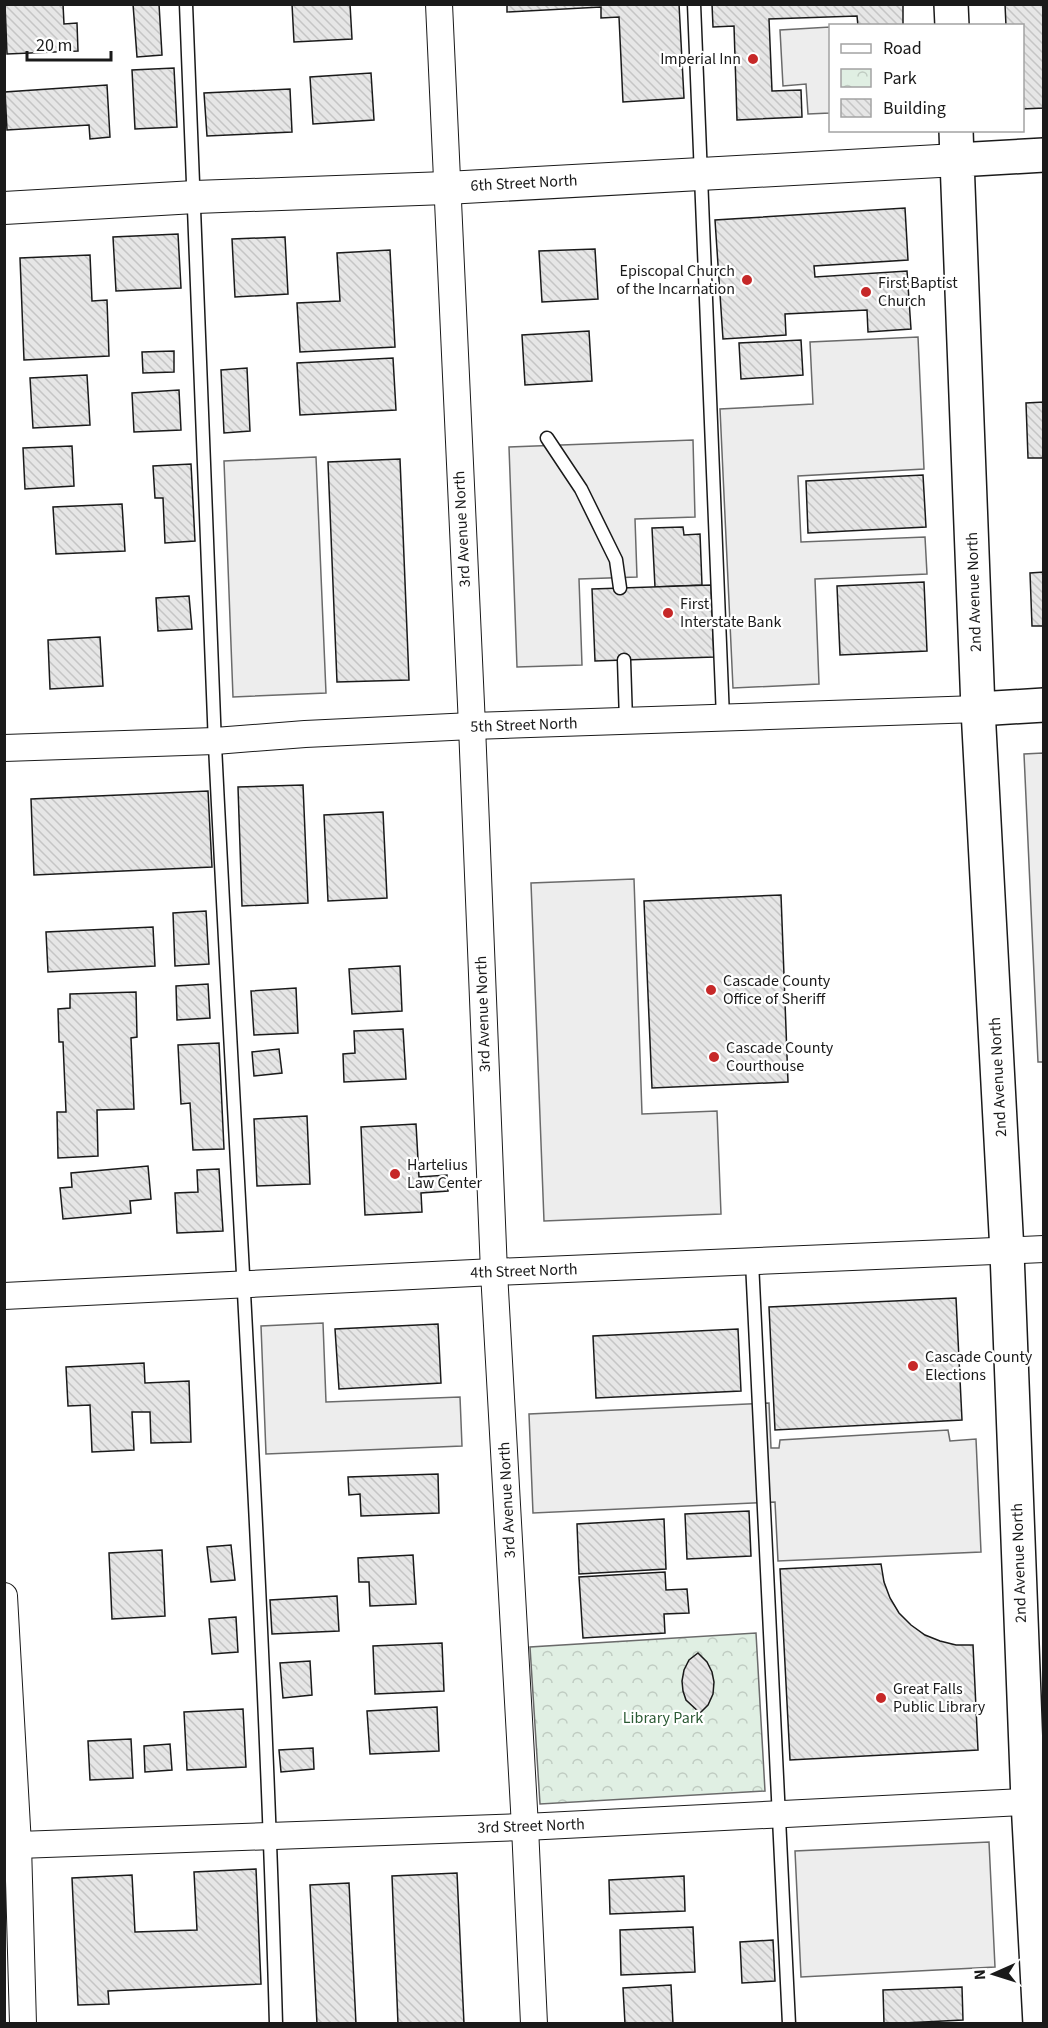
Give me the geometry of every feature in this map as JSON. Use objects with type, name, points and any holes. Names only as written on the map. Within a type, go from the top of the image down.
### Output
[{"type":"main road","points":[[951,4],[952,24]]},
{"type":"main road","name":"6th Street North","points":[[957,145],[1044,155]]},
{"type":"main road","name":"2nd Avenue North","points":[[957,145],[978,709],[1036,1801],[1040,2024]]},
{"type":"main road","name":"5th Street North","points":[[978,709],[1044,705]]},
{"type":"street","name":"3rd Avenue North","points":[[439,4],[494,1272],[534,2024]]},
{"type":"street","name":"6th Street North","points":[[4,208],[700,174],[957,145]]},
{"type":"street","name":"5th Street North","points":[[4,748],[215,741],[472,726],[978,709]]},
{"type":"street","name":"4th Street North","points":[[4,1296],[494,1272],[1044,1250]]},
{"type":"street","points":[[4,1596],[18,1845],[23,2024]]},
{"type":"street","name":"3rd Street North","points":[[18,1845],[525,1827],[1036,1801]]},
{"type":"lane","points":[[186,4],[215,741],[271,1835],[276,2024]]},
{"type":"lane","points":[[694,4],[723,718]]},
{"type":"lane","points":[[547,438],[581,489],[616,560],[620,588]]},
{"type":"lane","points":[[624,660],[626,721]]},
{"type":"lane","points":[[752,1262],[789,2024]]},
{"type":"green space","name":"Library Park","points":[[756,1633],[765,1791],[540,1804],[530,1647]]},
{"type":"shaded area","points":[[829,27],[829,113],[808,114],[806,84],[783,86],[780,30]]},
{"type":"shaded area","points":[[918,337],[924,469],[798,476],[801,542],[925,537],[927,574],[815,579],[819,684],[733,688],[720,409],[813,404],[810,342]]},
{"type":"shaded area","points":[[693,440],[695,517],[635,519],[637,577],[579,579],[582,665],[517,667],[509,447]]},
{"type":"shaded area","points":[[316,457],[326,693],[233,697],[224,461]]},
{"type":"shaded area","points":[[1043,753],[1044,1062],[1038,1062],[1024,754]]},
{"type":"shaded area","points":[[634,879],[642,1114],[717,1111],[721,1214],[544,1221],[531,883]]},
{"type":"shaded area","points":[[323,1323],[326,1402],[460,1397],[462,1446],[266,1454],[261,1326]]},
{"type":"shaded area","points":[[769,1403],[771,1448],[779,1448],[780,1440],[948,1430],[950,1441],[976,1439],[981,1552],[778,1561],[775,1502],[533,1513],[529,1414]]},
{"type":"shaded area","points":[[989,1842],[995,1967],[801,1977],[795,1851]]},
{"type":"building","points":[[5,4],[63,4],[64,24],[77,23],[78,51],[7,54]]},
{"type":"building","points":[[133,4],[159,4],[162,55],[137,57]]},
{"type":"building","points":[[292,4],[350,4],[352,39],[294,42]]},
{"type":"building","points":[[507,4],[679,4],[684,98],[623,102],[619,17],[601,18],[601,7],[507,12]]},
{"type":"building","name":"Imperial Inn","points":[[712,4],[903,4],[903,24],[858,24],[857,16],[769,19],[772,91],[801,90],[802,117],[737,120],[734,26],[713,27]]},
{"type":"building","points":[[1005,4],[1044,4],[1044,108],[1024,109],[1024,24],[1006,24]]},
{"type":"building","points":[[174,68],[177,127],[135,129],[132,70]]},
{"type":"building","points":[[371,73],[374,120],[313,124],[310,77]]},
{"type":"building","points":[[107,85],[110,137],[90,139],[89,125],[7,130],[5,92]]},
{"type":"building","points":[[290,89],[292,132],[207,136],[204,93]]},
{"type":"building","points":[[905,208],[908,260],[814,266],[815,277],[907,271],[911,329],[868,332],[867,310],[785,314],[786,335],[723,339],[715,220]]},
{"type":"building","points":[[178,234],[181,288],[116,291],[113,237]]},
{"type":"building","points":[[285,237],[288,294],[235,297],[232,239]]},
{"type":"building","points":[[595,249],[598,299],[542,302],[539,251]]},
{"type":"building","points":[[390,250],[395,347],[300,352],[297,303],[340,301],[337,253]]},
{"type":"building","points":[[90,255],[92,301],[107,300],[109,356],[24,360],[20,258]]},
{"type":"building","points":[[589,331],[592,381],[525,385],[522,335]]},
{"type":"building","points":[[801,340],[803,375],[741,379],[739,343]]},
{"type":"building","points":[[174,351],[174,372],[143,373],[142,352]]},
{"type":"building","points":[[393,358],[396,410],[300,415],[297,363]]},
{"type":"building","points":[[247,368],[250,431],[224,433],[221,370]]},
{"type":"building","points":[[87,375],[90,425],[33,428],[30,378]]},
{"type":"building","points":[[179,390],[181,430],[134,432],[132,393]]},
{"type":"building","points":[[1044,402],[1044,458],[1028,458],[1026,403]]},
{"type":"building","points":[[72,446],[74,486],[25,489],[23,448]]},
{"type":"building","points":[[400,459],[409,680],[337,682],[328,462]]},
{"type":"building","points":[[191,464],[195,541],[165,543],[163,498],[155,498],[153,466]]},
{"type":"building","points":[[923,475],[926,527],[808,533],[806,481]]},
{"type":"building","points":[[122,504],[125,551],[56,554],[53,507]]},
{"type":"building","points":[[683,527],[684,535],[700,534],[702,585],[655,587],[652,528]]},
{"type":"building","points":[[1044,572],[1044,626],[1032,626],[1030,573]]},
{"type":"building","points":[[924,582],[927,651],[840,655],[837,586]]},
{"type":"building","points":[[711,585],[714,657],[595,661],[592,589]]},
{"type":"building","points":[[189,596],[192,629],[158,631],[156,598]]},
{"type":"building","points":[[100,637],[103,686],[50,689],[48,640]]},
{"type":"building","points":[[303,785],[308,903],[242,906],[238,787]]},
{"type":"building","points":[[208,791],[212,867],[34,875],[31,799]]},
{"type":"building","points":[[383,812],[387,898],[328,901],[324,815]]},
{"type":"building","points":[[781,895],[788,1082],[652,1088],[644,901]]},
{"type":"building","points":[[206,911],[209,964],[175,966],[173,913]]},
{"type":"building","points":[[153,927],[155,966],[48,972],[46,932]]},
{"type":"building","points":[[400,966],[402,1011],[352,1014],[349,969]]},
{"type":"building","points":[[208,984],[210,1018],[177,1020],[176,986]]},
{"type":"building","points":[[296,988],[298,1033],[254,1035],[251,991]]},
{"type":"building","points":[[136,992],[137,1037],[131,1038],[134,1109],[97,1110],[98,1156],[58,1158],[57,1112],[66,1112],[63,1042],[59,1042],[58,1009],[70,1008],[70,994]]},
{"type":"building","points":[[403,1029],[406,1079],[344,1082],[343,1054],[355,1053],[354,1031]]},
{"type":"building","points":[[219,1043],[224,1149],[193,1150],[190,1103],[181,1104],[178,1045]]},
{"type":"building","points":[[279,1049],[282,1073],[254,1076],[252,1052]]},
{"type":"building","points":[[307,1116],[310,1184],[257,1186],[254,1119]]},
{"type":"building","points":[[416,1124],[419,1177],[447,1175],[448,1191],[421,1193],[422,1212],[365,1215],[361,1127]]},
{"type":"building","points":[[148,1166],[151,1199],[130,1201],[131,1213],[63,1219],[60,1188],[72,1187],[71,1173]]},
{"type":"building","points":[[219,1169],[223,1231],[177,1233],[175,1193],[198,1192],[197,1170]]},
{"type":"building","points":[[956,1298],[962,1420],[775,1430],[769,1307]]},
{"type":"building","points":[[438,1324],[441,1383],[339,1389],[335,1329]]},
{"type":"building","points":[[738,1329],[741,1391],[596,1398],[593,1336]]},
{"type":"building","points":[[144,1363],[145,1383],[189,1381],[191,1442],[151,1443],[150,1412],[132,1412],[134,1450],[92,1452],[90,1405],[68,1406],[66,1367]]},
{"type":"building","points":[[438,1474],[439,1513],[361,1516],[360,1494],[349,1495],[348,1477]]},
{"type":"building","points":[[749,1511],[751,1556],[687,1559],[685,1514]]},
{"type":"building","points":[[664,1519],[666,1569],[579,1574],[577,1524]]},
{"type":"building","points":[[231,1545],[235,1580],[211,1582],[207,1547]]},
{"type":"building","points":[[162,1550],[165,1616],[112,1619],[109,1553]]},
{"type":"building","points":[[413,1555],[416,1604],[370,1606],[369,1582],[359,1582],[358,1558]]},
{"type":"building","name":"Great Falls Public Library","points":[[881,1564],[890,1598],[899,1613],[911,1625],[925,1635],[940,1641],[956,1645],[973,1645],[978,1750],[790,1760],[780,1569]]},
{"type":"building","points":[[665,1572],[666,1590],[687,1589],[689,1613],[664,1614],[665,1633],[583,1638],[579,1577]]},
{"type":"building","points":[[337,1596],[339,1631],[272,1634],[270,1600]]},
{"type":"building","points":[[236,1617],[238,1652],[212,1654],[209,1619]]},
{"type":"building","points":[[442,1643],[444,1691],[375,1694],[373,1646]]},
{"type":"building","points":[[698,1653],[707,1662],[714,1682],[713,1694],[708,1705],[700,1713],[686,1700],[682,1681],[689,1660]]},
{"type":"building","points":[[310,1661],[312,1695],[283,1698],[280,1663]]},
{"type":"building","points":[[437,1707],[439,1751],[370,1754],[367,1711]]},
{"type":"building","points":[[243,1709],[246,1767],[187,1770],[184,1712]]},
{"type":"building","points":[[131,1739],[133,1778],[90,1780],[88,1741]]},
{"type":"building","points":[[170,1744],[172,1770],[145,1772],[144,1746]]},
{"type":"building","points":[[313,1748],[314,1769],[281,1772],[279,1750]]},
{"type":"building","points":[[256,1869],[261,1984],[108,1991],[109,2004],[78,2005],[72,1878],[132,1875],[135,1932],[197,1930],[194,1872]]},
{"type":"building","points":[[457,1873],[464,2024],[398,2024],[392,1876]]},
{"type":"building","points":[[684,1876],[685,1911],[610,1914],[609,1880]]},
{"type":"building","points":[[349,1883],[356,2024],[317,2024],[310,1885]]},
{"type":"building","points":[[693,1927],[695,1972],[621,1975],[620,1930]]},
{"type":"building","points":[[773,1940],[775,1981],[742,1983],[740,1942]]},
{"type":"building","points":[[671,1985],[673,2024],[625,2024],[623,1988]]},
{"type":"building","points":[[962,1987],[963,2020],[884,2024],[883,1990]]},
{"type":"place","name":"Imperial Inn","points":[[753,59]]},
{"type":"place","name":"Episcopal Church of the Incarnation","points":[[747,280]]},
{"type":"place","name":"First Baptist Church","points":[[866,292]]},
{"type":"place","name":"First Interstate Bank","points":[[668,613]]},
{"type":"place","name":"Cascade County Office of Sheriff","points":[[711,990]]},
{"type":"place","name":"Cascade County Courthouse","points":[[714,1057]]},
{"type":"place","name":"Hartelius Law Center","points":[[395,1174]]},
{"type":"place","name":"Cascade County Elections","points":[[913,1366]]},
{"type":"place","name":"Great Falls Public Library","points":[[881,1698]]}]
